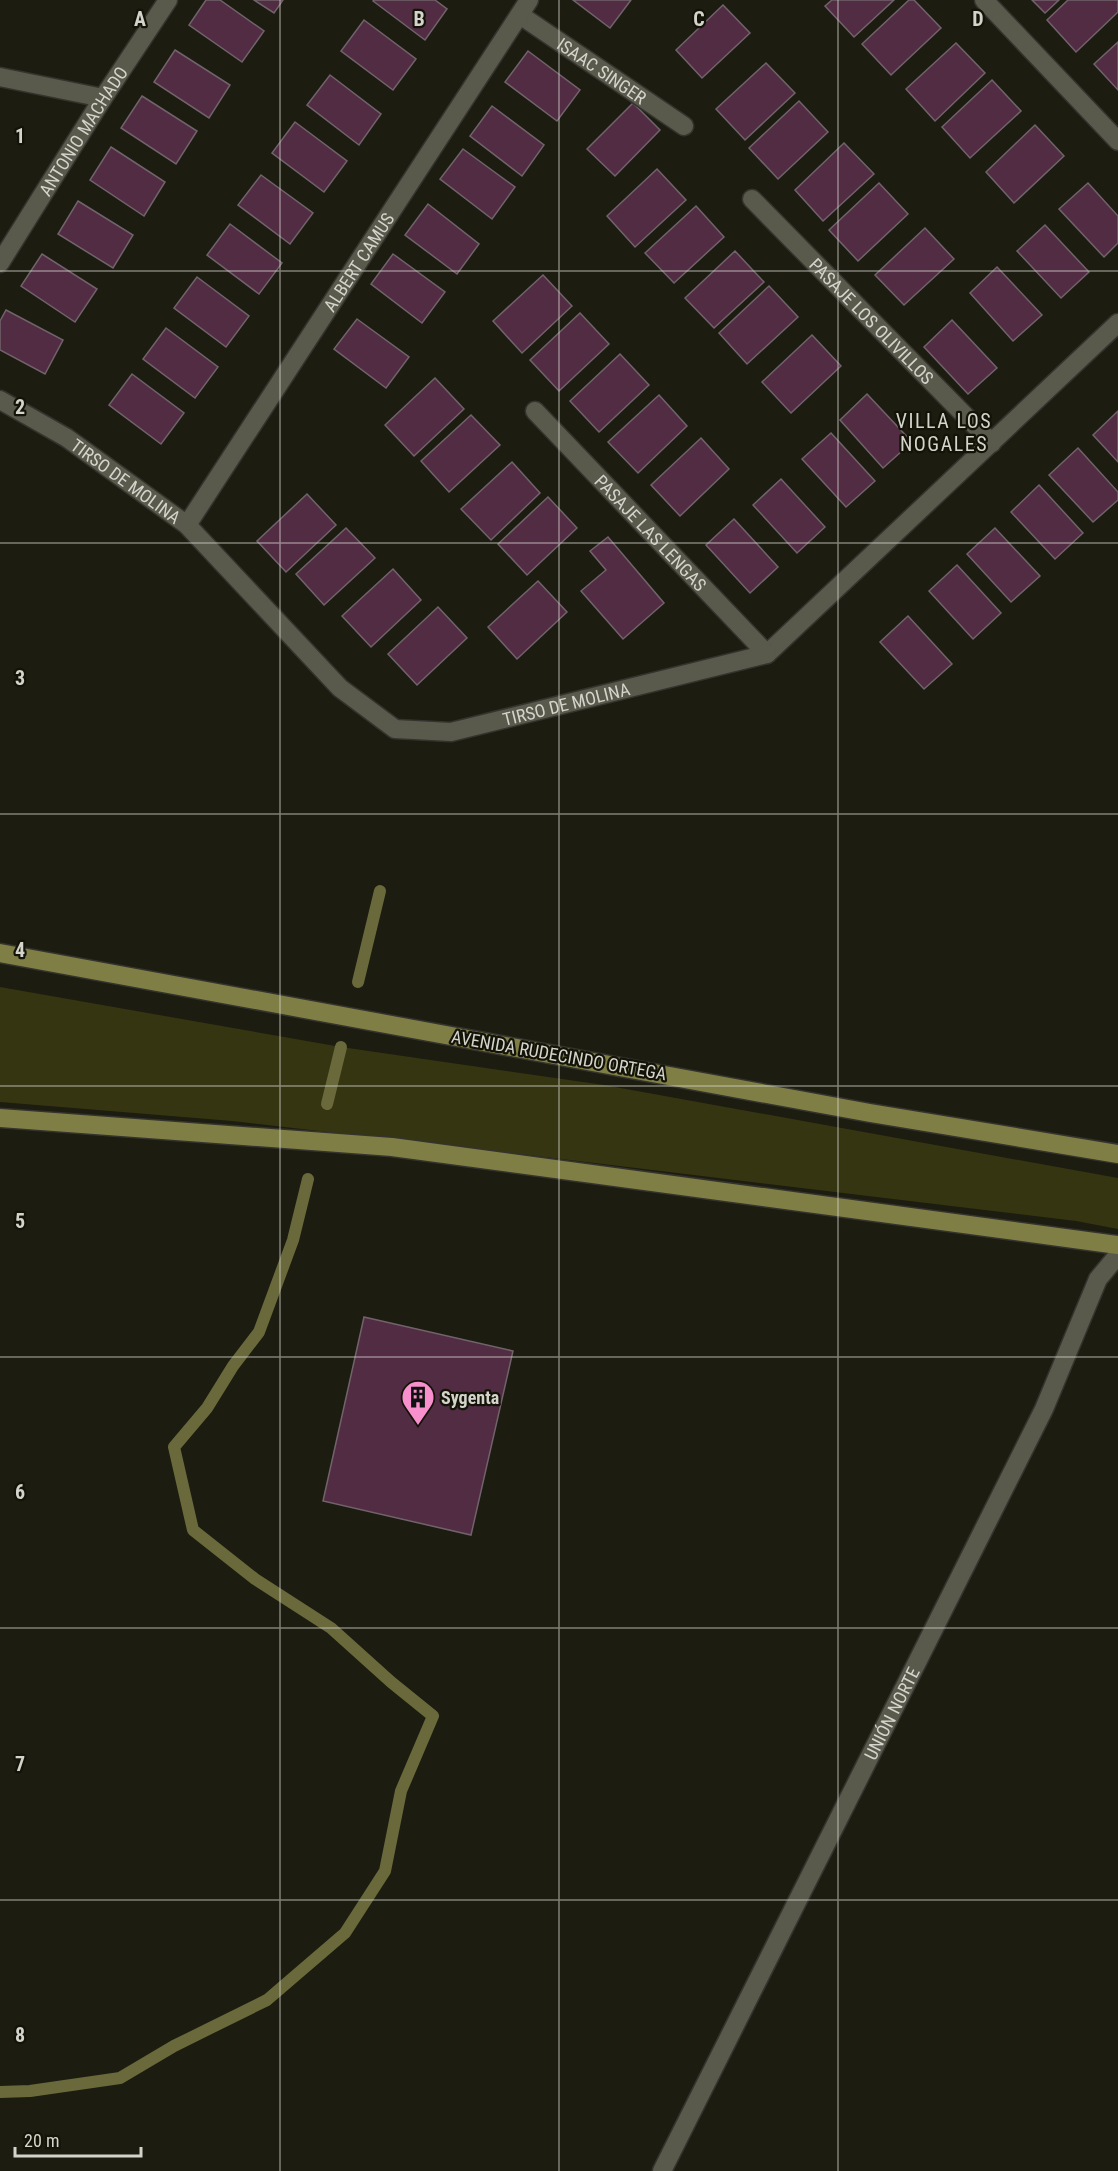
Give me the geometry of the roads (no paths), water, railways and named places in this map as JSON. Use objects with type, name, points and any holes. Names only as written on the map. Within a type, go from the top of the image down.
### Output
[{"type":"main road","name":"AVENIDA RUDECINDO ORTEGA","points":[[0,953],[858,1110],[1118,1154]]},
{"type":"main road","points":[[0,1118],[392,1147],[1118,1245]]},
{"type":"street","name":"ANTONIO MACHADO","points":[[0,263],[103,98],[168,0]]},
{"type":"street","points":[[984,0],[1118,141]]},
{"type":"street","name":"ISAAC SINGER","points":[[524,7],[684,126]]},
{"type":"street","name":"ALBERT CAMUS","points":[[187,525],[524,7]]},
{"type":"street","points":[[0,76],[103,98]]},
{"type":"street","name":"PASAJE LOS OLIVILLOS","points":[[752,199],[992,443]]},
{"type":"street","name":"TIRSO DE MOLINA","points":[[0,400],[67,438],[187,525],[340,688],[395,729],[451,732],[768,654],[1118,323]]},
{"type":"street","name":"PASAJE LAS LENGAS","points":[[535,411],[768,654]]},
{"type":"street","name":"UNIÓN NORTE","points":[[662,2171],[1044,1409],[1098,1279],[1118,1256]]},
{"type":"waterway","points":[[358,982],[380,891]]},
{"type":"waterway","points":[[327,1104],[341,1047]]},
{"type":"waterway","points":[[0,2092],[30,2091],[120,2078],[174,2046],[267,2000],[345,1933],[385,1871],[401,1791],[433,1716],[331,1628],[255,1579],[193,1530],[174,1447],[207,1408],[233,1366],[259,1332],[293,1240],[308,1179]]},
{"type":"place","name":"Sygenta","points":[[418,1426]]},
{"type":"district","name":"VILLA LOS NOGALES","points":[[944,432]]}]
